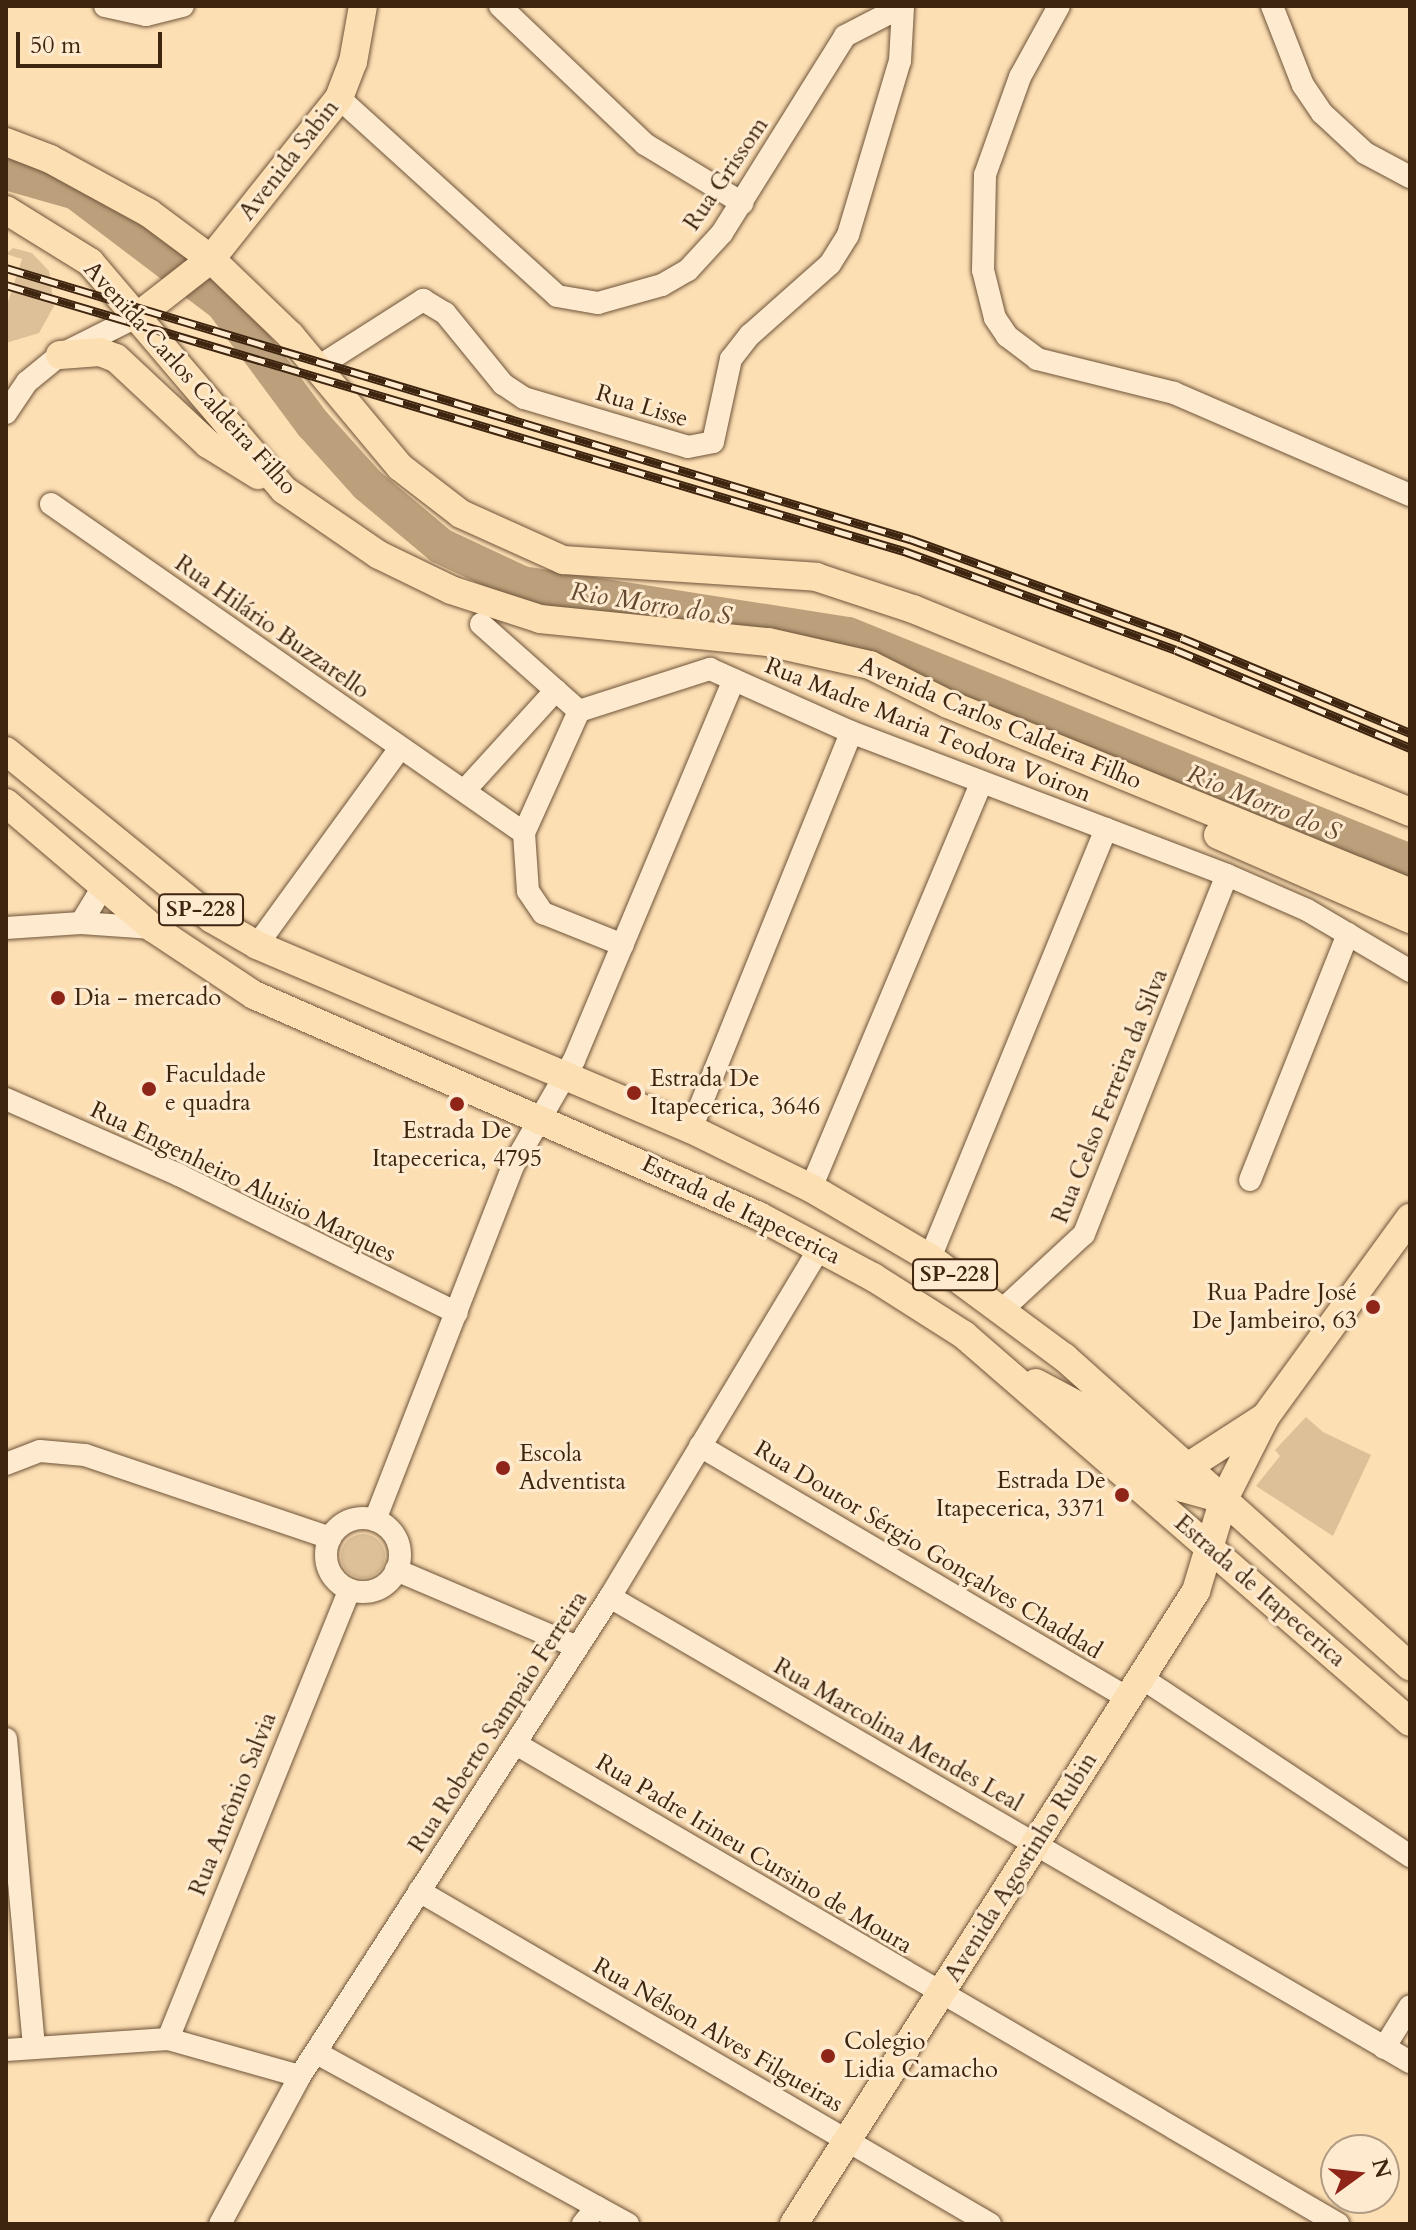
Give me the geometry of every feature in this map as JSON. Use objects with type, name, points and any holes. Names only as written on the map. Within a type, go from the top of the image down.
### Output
[{"type":"main road","name":"Avenida Sabin","points":[[138,316],[173,292],[205,264],[339,98],[353,62],[363,6]]},
{"type":"main road","points":[[6,142],[50,159],[149,213],[318,367],[367,431],[431,495],[563,560],[816,577],[913,609],[1410,812]]},
{"type":"main road","name":"Avenida Carlos Caldeira Filho","points":[[6,210],[90,262],[284,490],[379,555],[498,608],[576,626],[699,632],[804,648],[870,665],[948,704],[1410,893]]},
{"type":"main road","points":[[146,384],[156,338]]},
{"type":"main road","points":[[60,355],[110,354],[208,444],[284,490]]},
{"type":"main road","points":[[948,704],[1031,752],[1410,919]]},
{"type":"main road","name":"Estrada de Itapecerica","points":[[7,752],[201,911],[257,945],[565,1079],[691,1129],[811,1188],[930,1258],[1003,1309],[1189,1466],[1410,1666]]},
{"type":"main road","name":"Estrada de Itapecerica","points":[[6,803],[153,928],[254,995],[312,1024],[652,1165],[820,1248],[964,1335],[1410,1722]]},
{"type":"main road","points":[[1189,1466],[1266,1416],[1410,1218]]},
{"type":"main road","points":[[1002,1367],[1079,1406],[1183,1488],[1224,1499]]},
{"type":"main road","name":"Avenida Agostinho Rubin","points":[[794,2224],[1196,1591],[1224,1499],[1266,1416]]},
{"type":"main road","points":[[1210,1549],[1264,1562],[1356,1643],[1410,1676]]},
{"type":"street","points":[[105,6],[146,15],[183,6]]},
{"type":"street","points":[[500,6],[645,144],[742,203]]},
{"type":"street","name":"Rua Grissom","points":[[339,98],[523,268],[557,296],[575,303],[633,293],[688,270],[742,203],[845,36],[903,6]]},
{"type":"street","name":"Rua Lisse","points":[[318,367],[423,300],[445,313],[503,384],[524,398],[688,447],[713,442],[731,359],[750,335],[830,264],[848,235],[900,61],[903,6]]},
{"type":"street","points":[[1059,6],[1020,77],[985,175],[983,270],[995,318],[1007,336],[1037,359],[1174,393],[1410,495]]},
{"type":"street","points":[[1272,6],[1303,85],[1322,113],[1365,153],[1410,177]]},
{"type":"street","points":[[6,413],[27,382],[60,355],[138,316]]},
{"type":"street","name":"Rua Hilário Buzzarello","points":[[51,504],[524,833]]},
{"type":"street","points":[[481,624],[579,711],[524,833],[533,905],[623,945]]},
{"type":"street","name":"Rua Madre Maria Teodora Voiron","points":[[579,711],[706,669],[851,732],[1227,875],[1348,934],[1410,971]]},
{"type":"street","points":[[375,1520],[514,1164],[565,1079],[734,680]]},
{"type":"street","points":[[465,790],[556,690]]},
{"type":"street","points":[[691,1129],[851,732]]},
{"type":"street","points":[[257,945],[400,748]]},
{"type":"street","points":[[811,1188],[981,783]]},
{"type":"street","points":[[930,1258],[1106,829]]},
{"type":"street","name":"Rua Celso Ferreira da Silva","points":[[1003,1309],[1084,1234],[1227,875]]},
{"type":"street","points":[[81,923],[104,885]]},
{"type":"street","points":[[6,928],[81,923],[153,928]]},
{"type":"street","points":[[1250,1180],[1348,934]]},
{"type":"street","name":"Rua Engenheiro Aluisio Marques","points":[[6,1099],[179,1175],[457,1313]]},
{"type":"street","name":"Rua Roberto Sampaio Ferreira","points":[[220,2224],[300,2076],[610,1597],[820,1248]]},
{"type":"street","name":"Rua Doutor Sérgio Gonçalves Chaddad","points":[[700,1446],[1135,1688],[1410,1856]]},
{"type":"street","points":[[6,1464],[40,1451],[106,1459],[330,1538]]},
{"type":"street","points":[[349,1520],[375,1520],[398,1544],[396,1570],[377,1589],[349,1590],[330,1572],[326,1555],[330,1538],[349,1520]]},
{"type":"street","points":[[396,1570],[577,1647]]},
{"type":"street","name":"Rua Antônio Salvia","points":[[168,2039],[349,1590]]},
{"type":"street","name":"Rua Marcolina Mendes Leal","points":[[610,1597],[1410,2062]]},
{"type":"street","points":[[6,1739],[34,2047]]},
{"type":"street","name":"Rua Padre Irineu Cursino de Moura","points":[[516,1744],[1338,2224]]},
{"type":"street","name":"Rua Nélson Alves Filgueiras","points":[[419,1891],[990,2224]]},
{"type":"street","points":[[1384,2048],[1410,2006]]},
{"type":"street","points":[[6,2050],[168,2039],[300,2076]]},
{"type":"street","points":[[317,2053],[590,2215],[628,2224]]},
{"type":"shaded area","points":[[13,248],[32,253],[49,271],[54,306],[39,333],[6,343],[6,308],[22,259],[6,254]]},
{"type":"shaded area","points":[[1306,1417],[1323,1432],[1371,1455],[1333,1536],[1256,1486],[1280,1456],[1275,1450]]},
{"type":"shaded area","points":[[363,1534],[378,1541],[385,1556],[378,1571],[363,1578],[348,1571],[341,1556],[348,1541]]},
{"type":"waterway","name":"Rio Morro do S","points":[[6,172],[76,192],[223,303],[313,424],[368,485],[441,546],[522,584],[848,635],[1410,862]]},
{"type":"railway","points":[[6,268],[910,539],[1182,638],[1410,733]]},
{"type":"railway","points":[[6,285],[904,551],[1176,650],[1410,748]]},
{"type":"place","name":"Dia - mercado","points":[[58,998]]},
{"type":"place","name":"Faculdade e quadra","points":[[149,1089]]},
{"type":"place","name":"Estrada De Itapecerica, 3646","points":[[634,1093]]},
{"type":"place","name":"Estrada De Itapecerica, 4795","points":[[457,1104]]},
{"type":"place","name":"Rua Padre José De Jambeiro, 63","points":[[1373,1307]]},
{"type":"place","name":"Escola Adventista","points":[[503,1468]]},
{"type":"place","name":"Estrada De Itapecerica, 3371","points":[[1122,1495]]},
{"type":"place","name":"Colegio Lidia Camacho","points":[[828,2056]]}]
